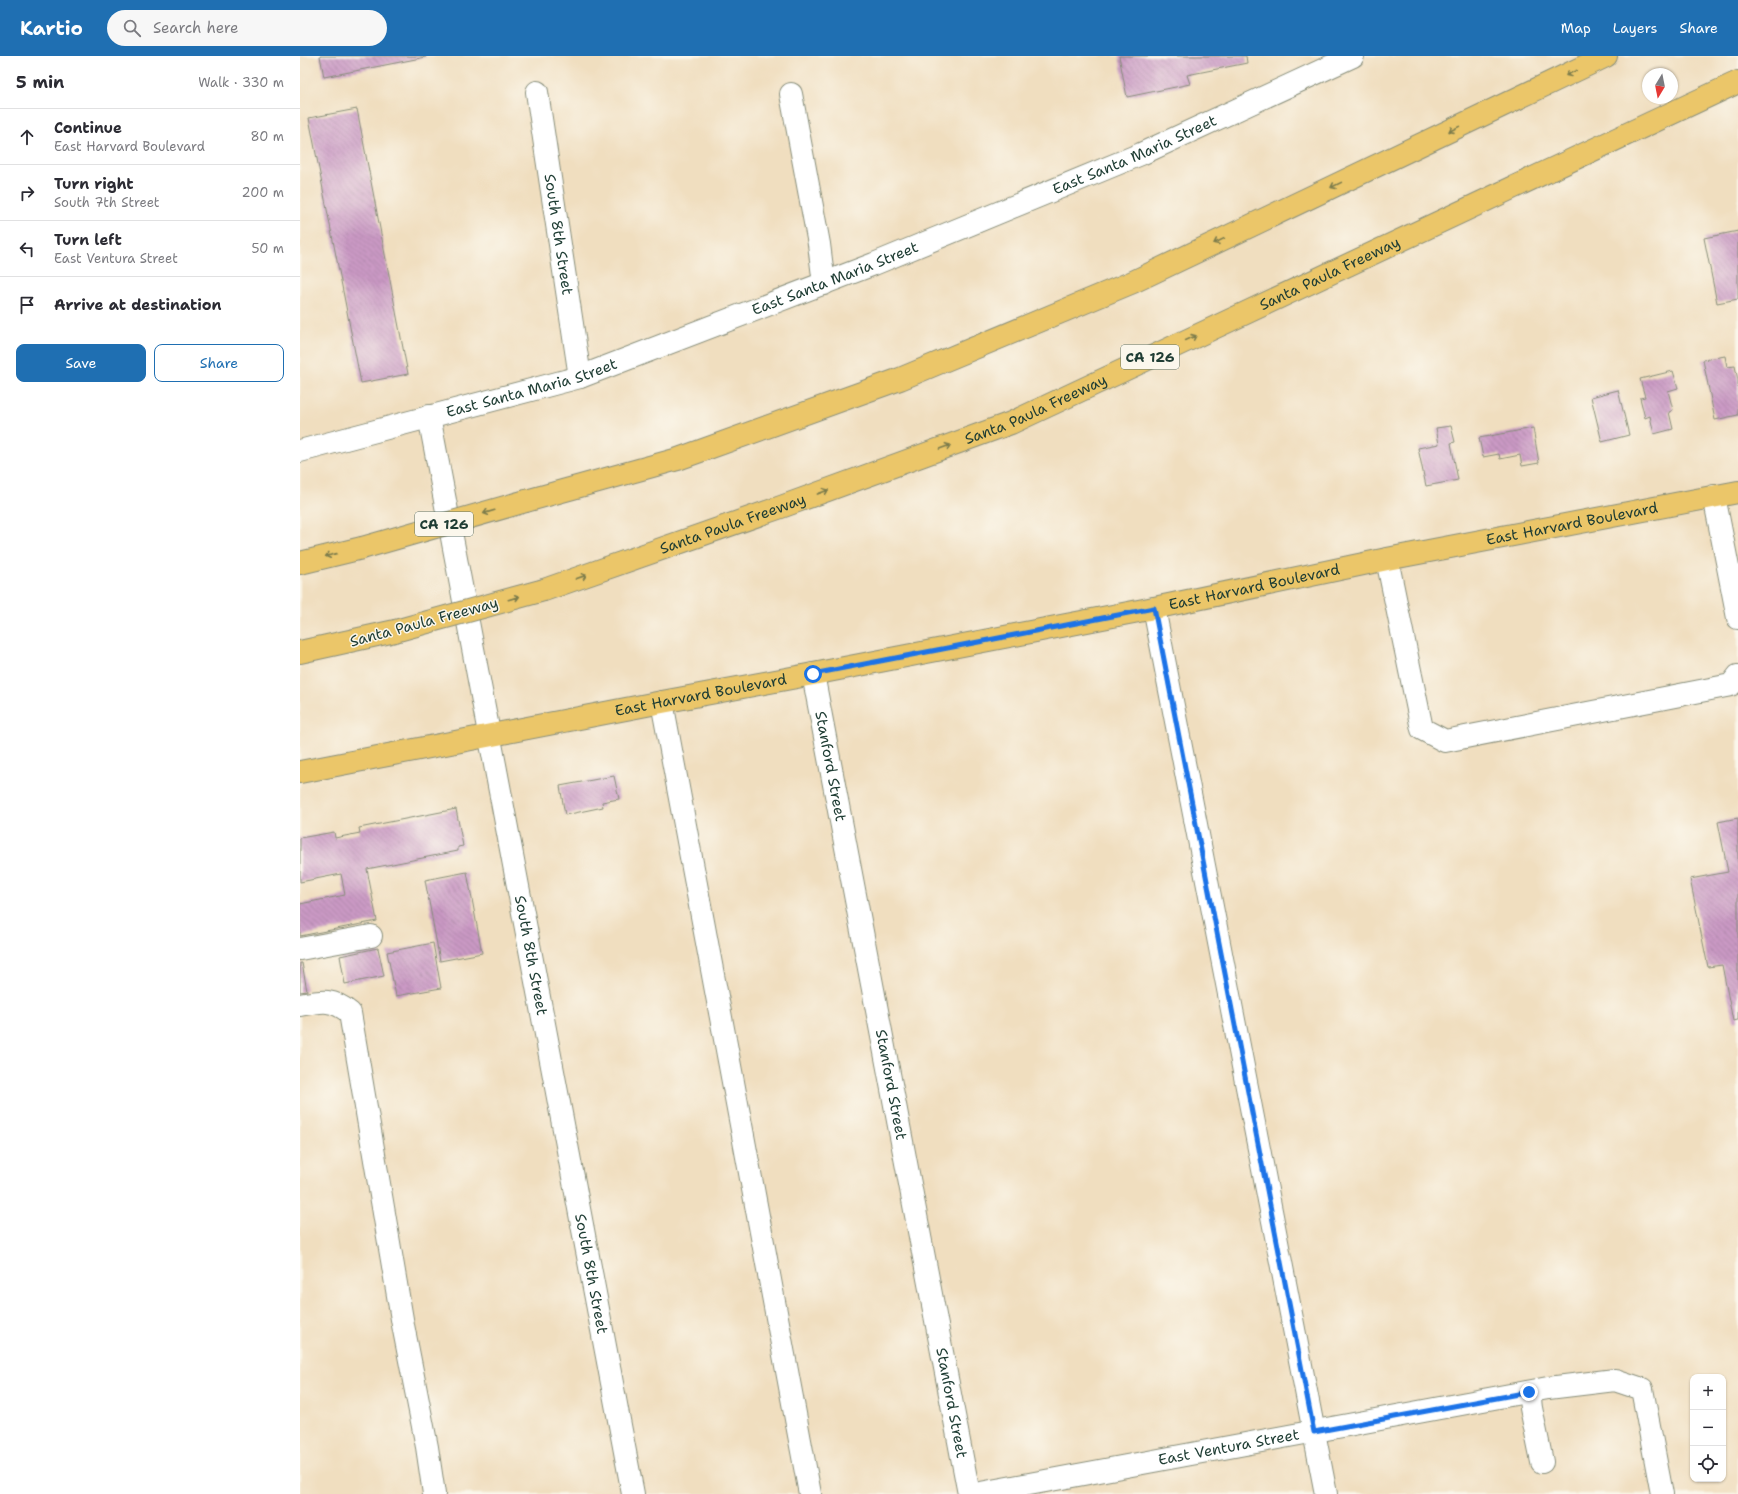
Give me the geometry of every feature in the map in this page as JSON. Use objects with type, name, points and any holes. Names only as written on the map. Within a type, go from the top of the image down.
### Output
[{"type":"main road","name":"CA 126","points":[[300,563],[362,548],[678,459],[922,370],[1133,282],[1606,56]]},
{"type":"main road","name":"Santa Paula Freeway","points":[[300,652],[395,631],[544,590],[781,507],[1011,423],[1738,82]]},
{"type":"main road","name":"East Harvard Boulevard","points":[[300,772],[489,737],[662,702],[1154,608],[1387,559],[1738,492]]},
{"type":"street","name":"East Santa Maria Street","points":[[300,451],[580,377],[824,284],[1141,154],[1353,56]]},
{"type":"street","name":"South 8th Street","points":[[537,92],[580,377]]},
{"type":"street","points":[[791,94],[819,244],[824,284]]},
{"type":"street","name":"South 8th Street","points":[[429,416],[633,1494]]},
{"type":"street","points":[[1714,496],[1738,618]]},
{"type":"street","points":[[1387,559],[1422,728],[1445,741],[1731,685],[1738,676]]},
{"type":"street","points":[[1154,608],[1326,1494]]},
{"type":"street","name":"Stanford Street","points":[[813,674],[969,1494]]},
{"type":"street","points":[[662,702],[810,1494]]},
{"type":"street","points":[[300,949],[371,936]]},
{"type":"street","points":[[300,1005],[330,1002],[343,1007],[350,1013],[403,1325],[427,1447],[434,1494]]},
{"type":"street","name":"East Ventura Street","points":[[975,1494],[1548,1388],[1615,1380],[1642,1389],[1662,1494]]},
{"type":"street","points":[[1529,1392],[1542,1462]]},
{"type":"building","points":[[320,56],[426,56],[426,57],[324,77]]},
{"type":"building","points":[[1119,56],[1246,56],[1247,63],[1187,75],[1190,84],[1127,97]]},
{"type":"building","points":[[357,109],[408,374],[361,383],[309,118]]},
{"type":"building","points":[[1738,231],[1738,299],[1717,303],[1704,238]]},
{"type":"building","points":[[1725,356],[1727,367],[1735,366],[1738,380],[1738,415],[1715,420],[1703,360]]},
{"type":"building","points":[[1673,371],[1678,388],[1668,391],[1673,410],[1669,412],[1673,429],[1654,434],[1650,416],[1645,418],[1640,398],[1645,397],[1640,379]]},
{"type":"building","points":[[1618,390],[1629,435],[1602,442],[1591,397]]},
{"type":"building","points":[[1451,426],[1455,442],[1451,443],[1458,480],[1426,486],[1418,448],[1439,444],[1436,428]]},
{"type":"building","points":[[1533,428],[1539,463],[1522,466],[1520,455],[1500,459],[1499,454],[1483,457],[1479,438]]},
{"type":"building","points":[[614,776],[619,799],[602,802],[603,807],[565,815],[560,786]]},
{"type":"building","points":[[456,809],[463,846],[458,847],[458,851],[367,869],[377,921],[300,936],[300,904],[345,895],[341,874],[300,882],[300,838],[334,832],[335,838],[360,833],[359,828]]},
{"type":"building","points":[[1738,818],[1738,1020],[1733,1021],[1722,965],[1708,967],[1690,879],[1728,872],[1718,822]]},
{"type":"building","points":[[467,872],[482,953],[440,961],[425,880]]},
{"type":"building","points":[[433,943],[441,988],[396,996],[387,952]]},
{"type":"building","points":[[378,948],[384,976],[345,984],[340,956]]},
{"type":"building","points":[[300,963],[302,963],[307,991],[300,992]]},
{"type":"route","points":[[813,674],[1154,608],[1314,1432],[1529,1392]]}]
